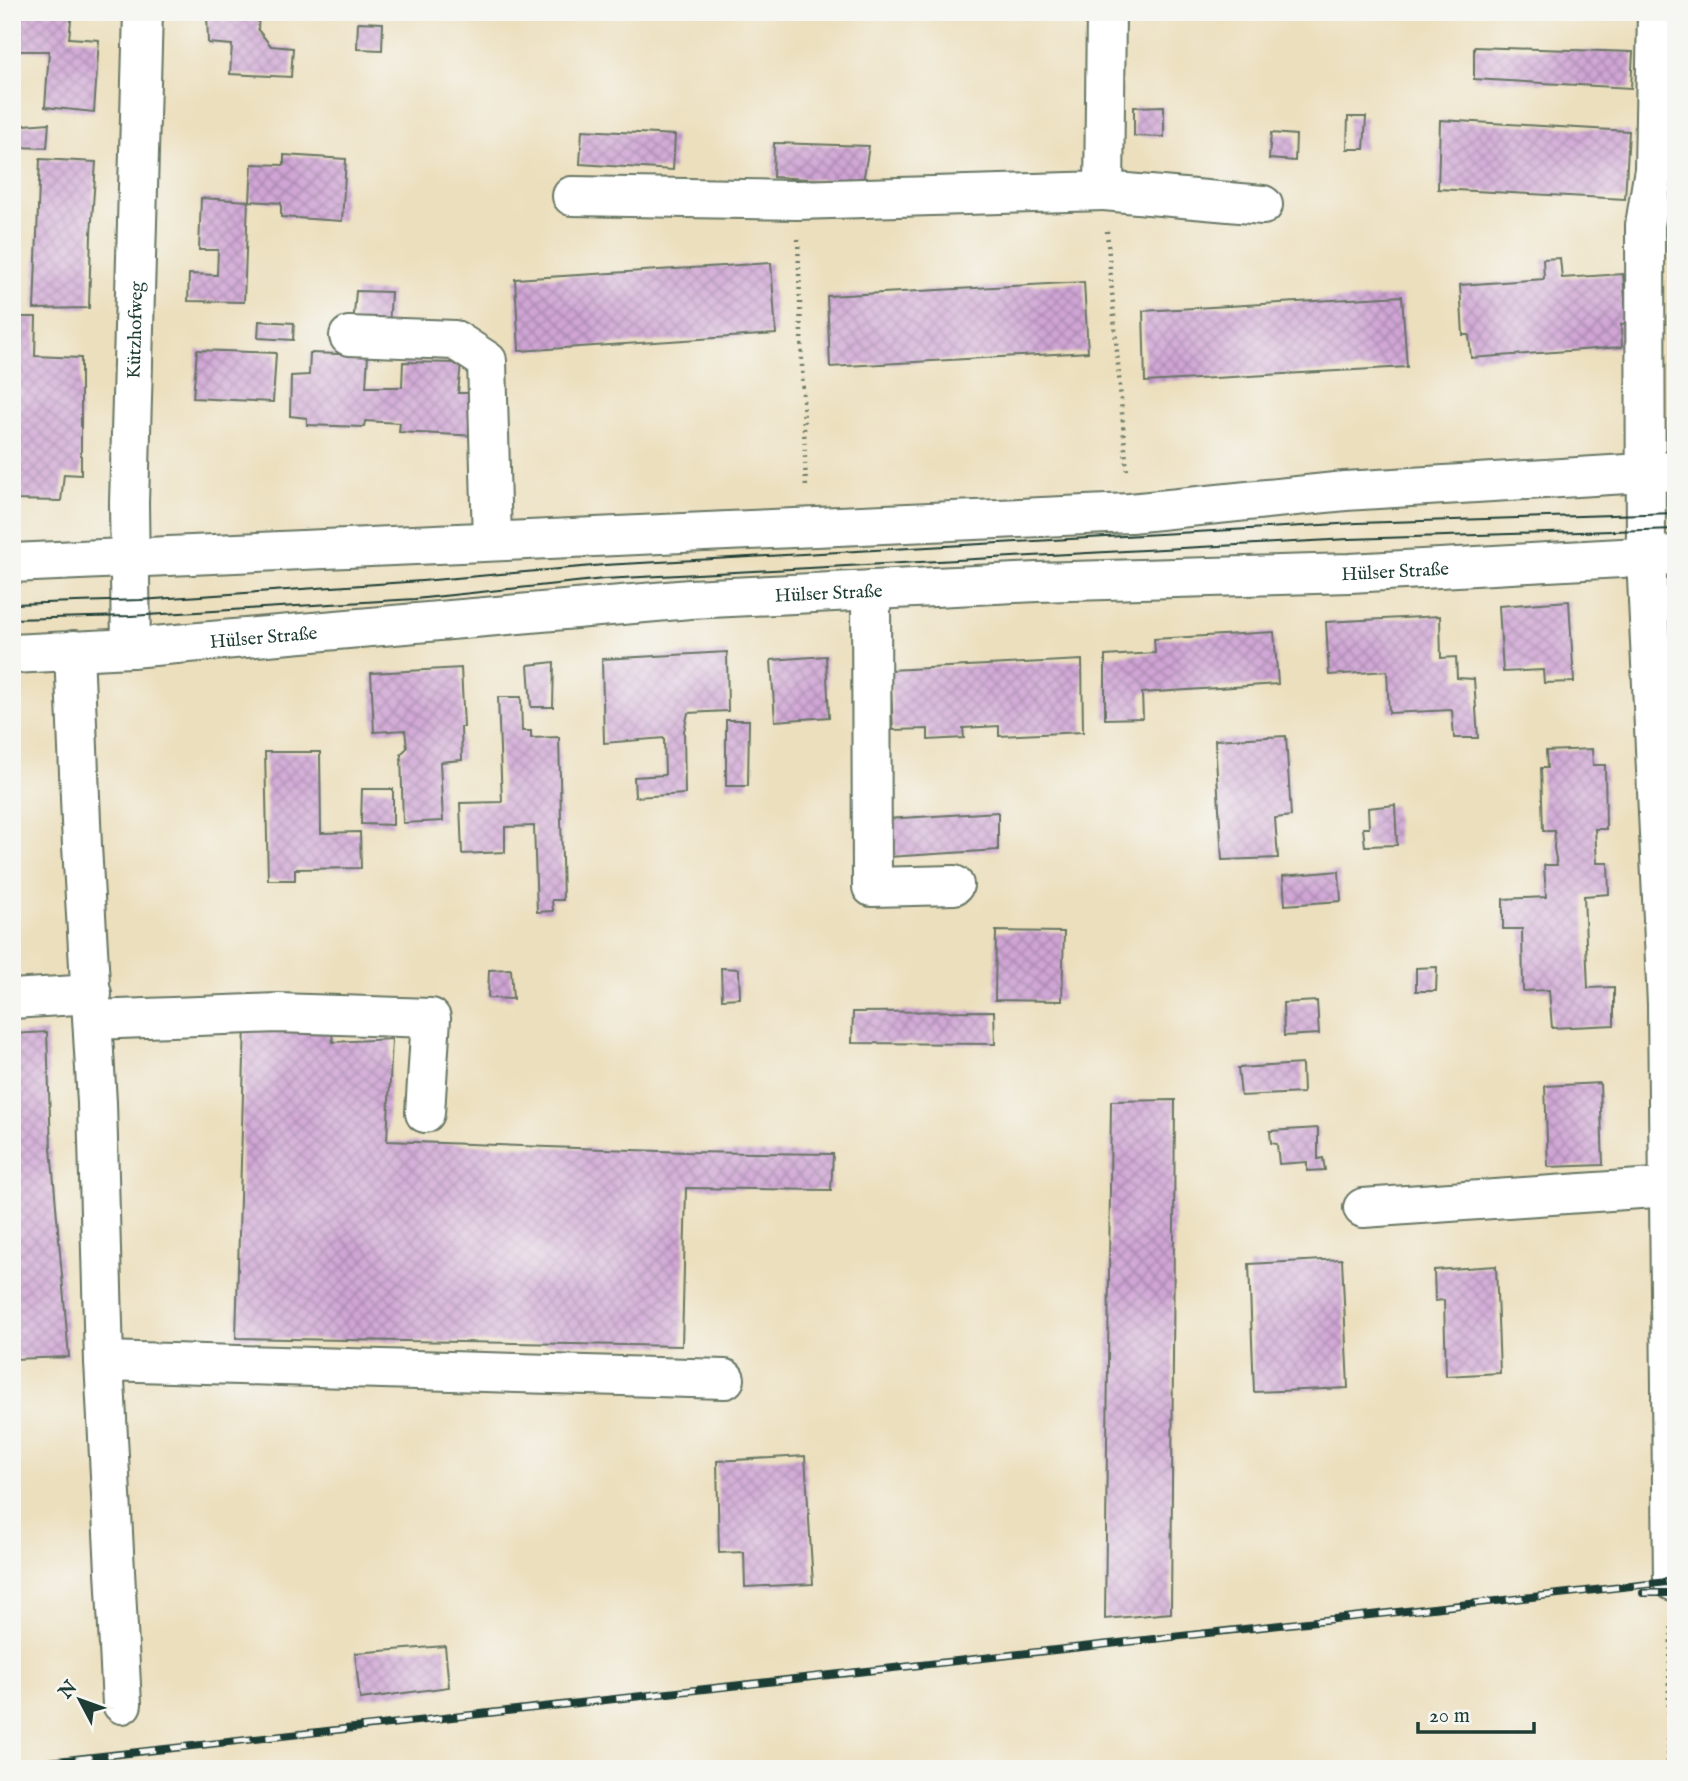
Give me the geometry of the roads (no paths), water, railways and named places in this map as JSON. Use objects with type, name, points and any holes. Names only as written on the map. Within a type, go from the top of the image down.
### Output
[{"type":"street","name":"Kützhofweg","points":[[131,648],[129,558],[143,12]]},
{"type":"street","points":[[1104,191],[1106,12]]},
{"type":"street","points":[[1657,12],[1654,169],[1645,225],[1661,472],[1673,1581]]},
{"type":"street","points":[[572,196],[797,200],[1104,191],[1264,205]]},
{"type":"street","points":[[349,336],[455,340],[487,361],[492,541]]},
{"type":"street","points":[[12,563],[1130,513],[1345,491],[1661,472]]},
{"type":"street","name":"Hülser Straße","points":[[12,654],[131,648],[690,599],[1037,582],[1350,573],[1661,556]]},
{"type":"street","points":[[871,590],[872,887],[954,885]]},
{"type":"street","points":[[74,650],[92,1007],[104,1361],[122,1704]]},
{"type":"street","points":[[12,999],[92,1007],[431,1018],[425,1113]]},
{"type":"street","points":[[1363,1208],[1670,1187]]},
{"type":"street","points":[[104,1361],[725,1379]]},
{"type":"tram line","points":[[12,604],[140,600],[422,581],[604,565],[1357,523],[1676,513]]},
{"type":"tram line","points":[[12,619],[130,616],[415,599],[604,579],[1349,539],[1676,529]]},
{"type":"railway","points":[[12,1766],[1676,1581]]},
{"type":"railway","points":[[1643,1593],[1676,1593]]}]
